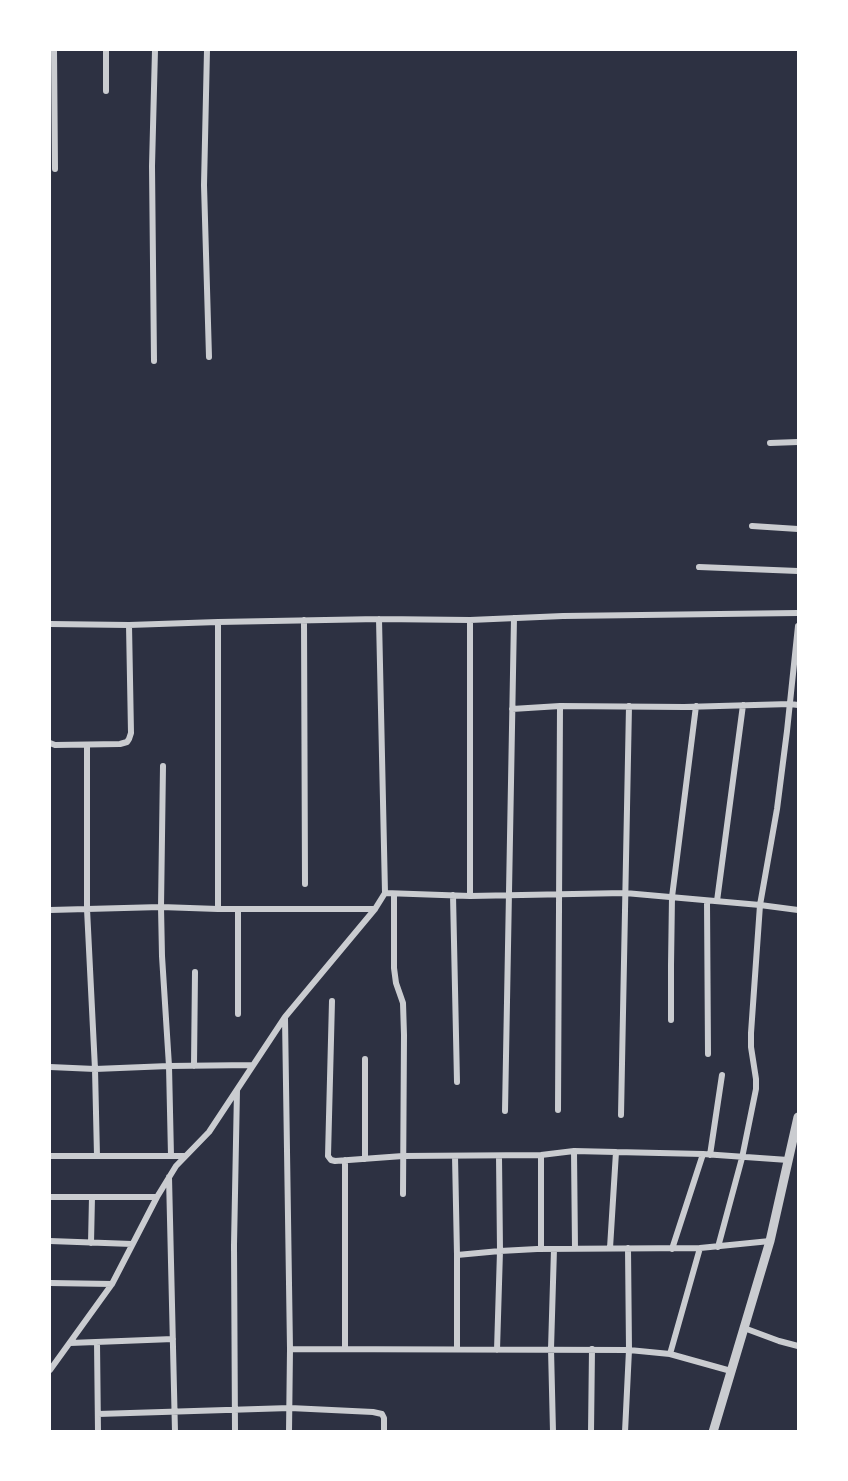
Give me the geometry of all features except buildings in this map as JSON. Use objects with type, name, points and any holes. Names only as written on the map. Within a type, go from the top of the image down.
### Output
[{"type":"street","points":[[54,50],[55,169]]},
{"type":"street","points":[[106,50],[106,91]]},
{"type":"street","points":[[154,361],[152,166],[155,50]]},
{"type":"street","points":[[207,50],[204,184],[209,357]]},
{"type":"street","points":[[770,443],[798,442]]},
{"type":"street","points":[[752,526],[798,530]]},
{"type":"street","points":[[699,567],[798,571]]},
{"type":"street","points":[[50,624],[129,625],[379,619],[470,620],[563,616],[798,613]]},
{"type":"street","points":[[504,1111],[514,618]]},
{"type":"street","points":[[50,1370],[112,1284],[176,1166],[203,1139],[285,1017],[375,909],[385,893],[379,619]]},
{"type":"street","points":[[304,620],[305,884]]},
{"type":"street","points":[[470,620],[470,896]]},
{"type":"street","points":[[218,622],[218,909]]},
{"type":"street","points":[[50,743],[87,745],[127,742],[131,733],[129,625]]},
{"type":"street","points":[[718,1247],[756,1089],[751,1033],[760,905],[777,809],[798,626]]},
{"type":"street","points":[[717,902],[743,705]]},
{"type":"street","points":[[512,709],[560,706],[798,705]]},
{"type":"street","points":[[558,1110],[560,706]]},
{"type":"street","points":[[621,1115],[629,706]]},
{"type":"street","points":[[671,1020],[672,897],[696,706]]},
{"type":"street","points":[[87,745],[87,909],[97,1156]]},
{"type":"street","points":[[162,766],[162,956],[170,1066],[171,1156]]},
{"type":"street","points":[[385,893],[453,896],[625,893],[798,910]]},
{"type":"street","points":[[394,894],[394,968],[403,1003],[403,1194]]},
{"type":"street","points":[[453,896],[457,1082]]},
{"type":"street","points":[[707,900],[708,1054]]},
{"type":"street","points":[[238,909],[238,1014]]},
{"type":"street","points":[[50,910],[375,909]]},
{"type":"street","points":[[194,1066],[195,972]]},
{"type":"street","points":[[332,1001],[328,1156],[331,1160],[403,1156],[499,1156],[616,1152],[788,1160]]},
{"type":"street","points":[[285,1017],[289,1431]]},
{"type":"street","points":[[365,1059],[365,1159]]},
{"type":"street","points":[[50,1067],[95,1069],[253,1065]]},
{"type":"street","points":[[672,1249],[706,1155],[722,1075]]},
{"type":"street","points":[[235,1431],[234,1245],[237,1090]]},
{"type":"street","points":[[713,1431],[770,1241],[798,1117]]},
{"type":"street","points":[[574,1152],[575,1249]]},
{"type":"street","points":[[610,1248],[616,1152]]},
{"type":"street","points":[[541,1155],[541,1249]]},
{"type":"street","points":[[50,1156],[185,1156]]},
{"type":"street","points":[[455,1156],[457,1350]]},
{"type":"street","points":[[497,1350],[500,1251],[499,1156]]},
{"type":"street","points":[[345,1160],[345,1349]]},
{"type":"street","points":[[169,1177],[175,1431]]},
{"type":"street","points":[[50,1197],[158,1197]]},
{"type":"street","points":[[91,1243],[92,1197]]},
{"type":"street","points":[[50,1241],[132,1244]]},
{"type":"street","points":[[457,1255],[541,1249],[700,1248],[770,1241]]},
{"type":"street","points":[[625,1431],[629,1350],[628,1248]]},
{"type":"street","points":[[670,1354],[700,1248]]},
{"type":"street","points":[[553,1431],[551,1349],[554,1249]]},
{"type":"street","points":[[50,1283],[112,1284]]},
{"type":"street","points":[[744,1328],[798,1346]]},
{"type":"street","points":[[70,1343],[172,1338]]},
{"type":"street","points":[[97,1341],[98,1431]]},
{"type":"street","points":[[290,1349],[629,1350],[670,1354],[731,1371]]},
{"type":"street","points":[[591,1431],[592,1349]]},
{"type":"street","points":[[98,1414],[290,1408],[379,1412],[384,1418],[384,1431]]}]
